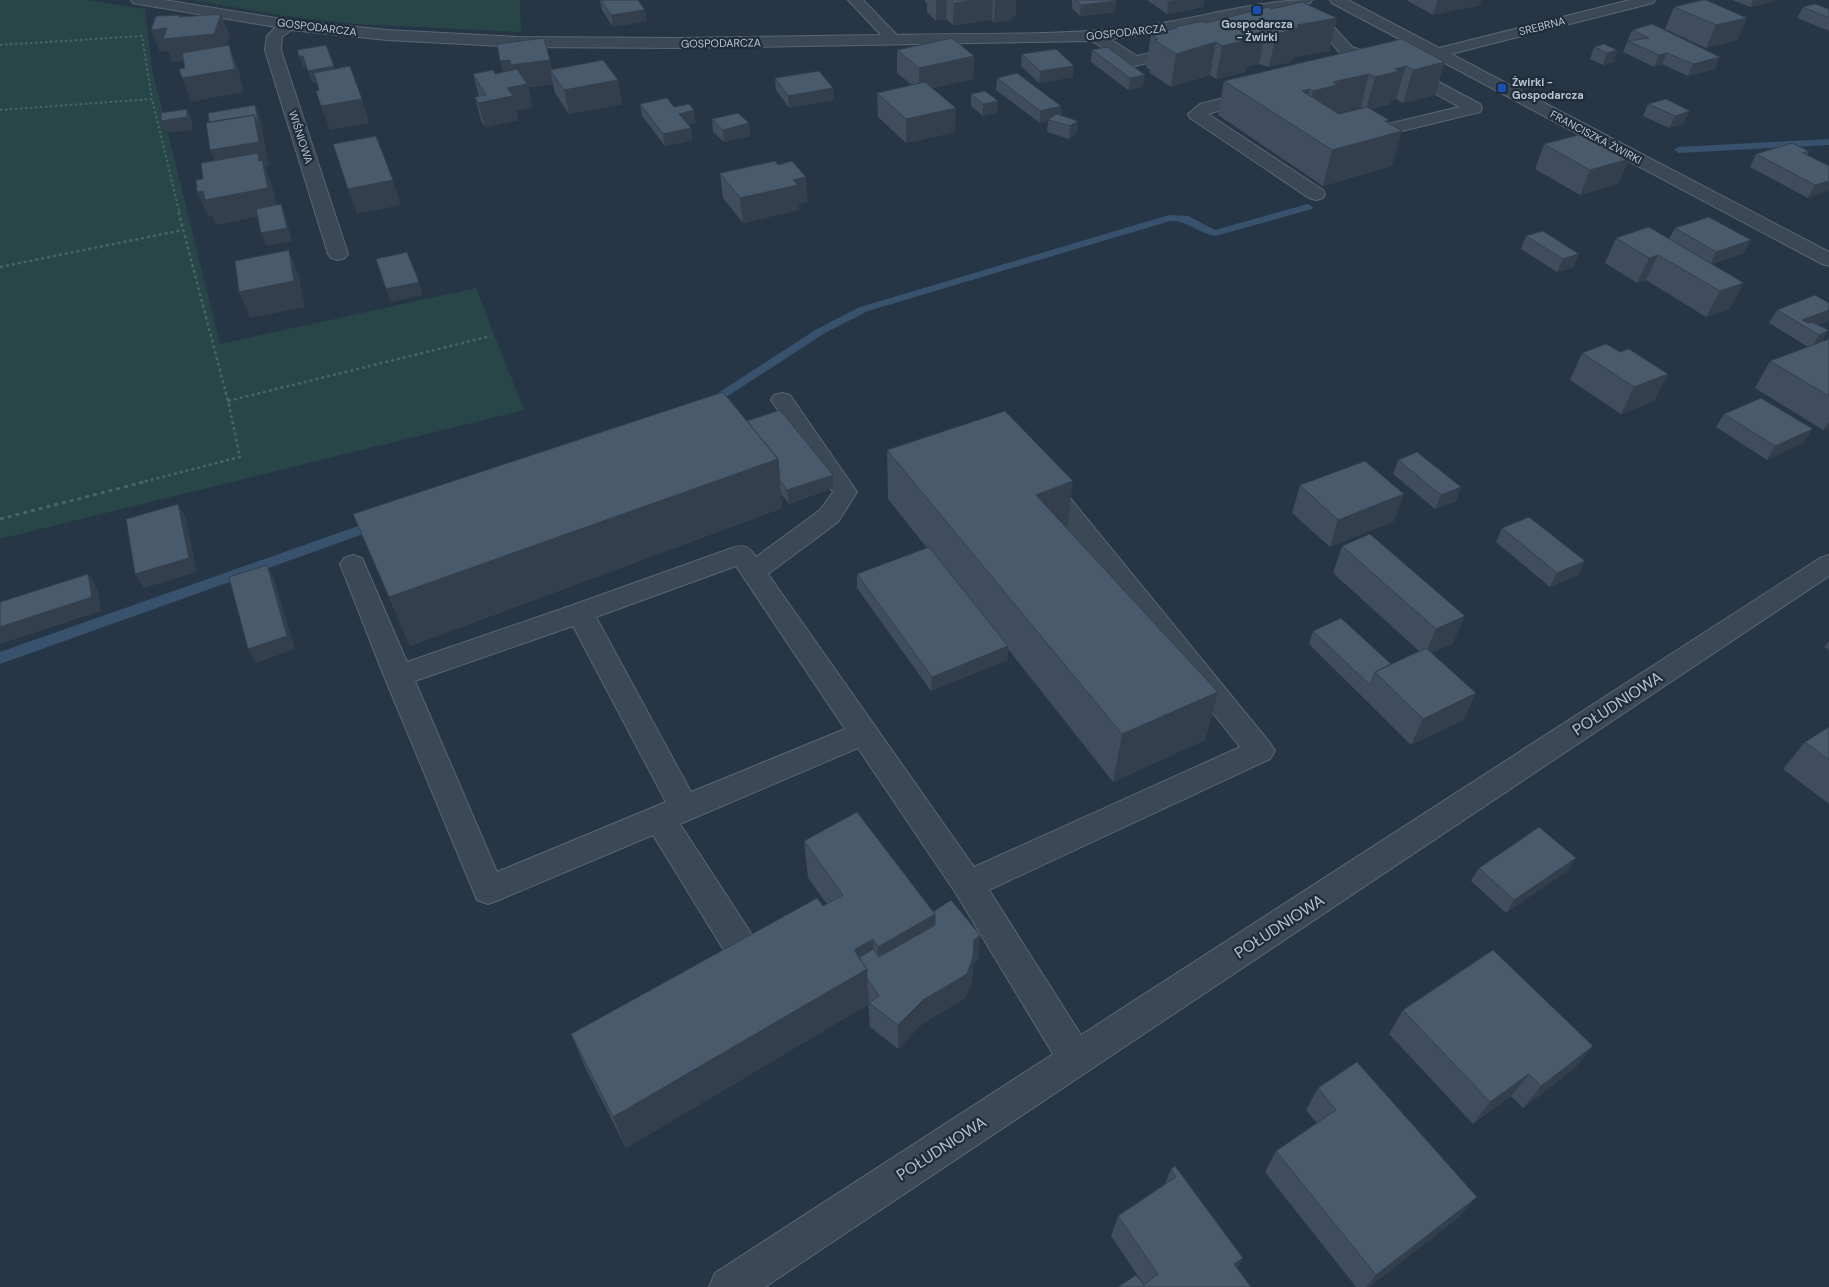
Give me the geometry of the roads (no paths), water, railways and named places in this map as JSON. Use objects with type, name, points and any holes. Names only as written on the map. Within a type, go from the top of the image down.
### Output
[{"type":"street","name":"GOSPODARCZA","points":[[138,0],[288,25],[387,35],[517,42],[682,43],[1095,36],[1171,26],[1305,0]]},
{"type":"street","points":[[855,0],[894,40]]},
{"type":"street","name":"FRANCISZKA ŻWIRKI","points":[[1337,0],[1829,260]]},
{"type":"street","name":"SREBRNA","points":[[1436,53],[1648,0]]},
{"type":"street","name":"WIŚNIOWA","points":[[288,25],[274,36],[273,50],[338,254]]},
{"type":"street","points":[[1286,29],[1306,25],[1320,25],[1334,33],[1340,46],[1346,50],[1401,68],[1474,108],[1369,134]]},
{"type":"street","points":[[1095,36],[1135,61],[1201,47]]},
{"type":"street","points":[[1350,70],[1399,50],[1421,44]]},
{"type":"street","points":[[1271,91],[1206,108],[1196,114],[1316,194]]},
{"type":"street","points":[[753,572],[829,516],[845,492],[782,400]]},
{"type":"street","points":[[968,885],[1260,751],[1052,494]]},
{"type":"street","points":[[398,676],[580,613],[741,554],[968,885],[1076,1059]]},
{"type":"street","points":[[353,564],[488,890],[864,733]]},
{"type":"street","name":"POŁUDNIOWA","points":[[729,1287],[1829,564]]},
{"type":"street","points":[[580,613],[673,814],[737,942]]},
{"type":"waterway","points":[[1679,150],[1829,142]]},
{"type":"waterway","points":[[707,404],[821,331],[864,309],[1169,218],[1184,218],[1208,232],[1215,233],[1308,207]]},
{"type":"waterway","points":[[0,658],[378,524]]},
{"type":"place","name":"Gospodarcza - Żwirki","points":[[1257,10]]},
{"type":"place","name":"Żwirki - Gospodarcza","points":[[1502,88]]}]
